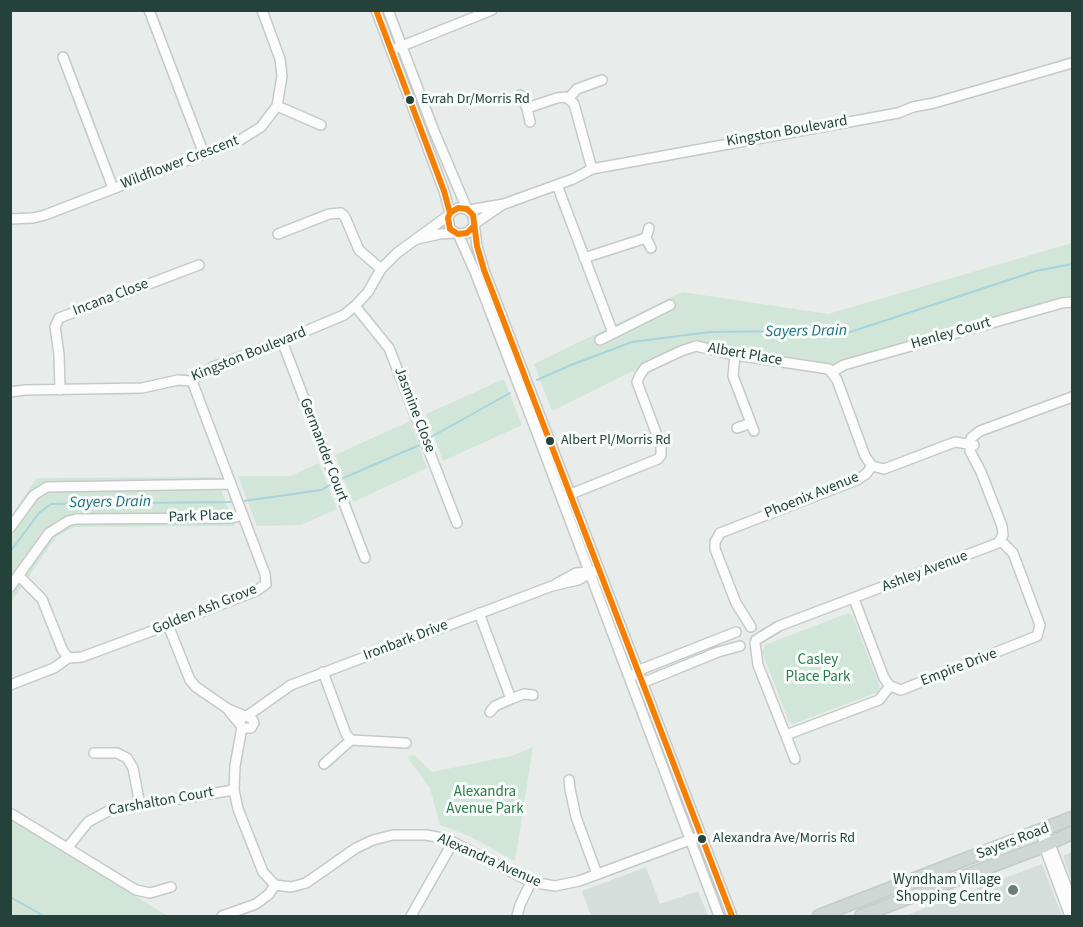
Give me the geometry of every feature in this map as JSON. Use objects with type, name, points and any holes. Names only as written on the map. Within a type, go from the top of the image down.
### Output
[{"type":"main road","name":"Sayers Road","points":[[819,916],[1072,818]]},
{"type":"main road","name":"Sayers Road","points":[[861,916],[1047,845],[1072,833]]},
{"type":"street","points":[[149,10],[204,154]]},
{"type":"street","points":[[262,10],[282,68],[277,106],[321,125]]},
{"type":"street","points":[[376,10],[444,191],[450,214],[448,224],[456,234],[475,272],[566,496],[631,680],[695,838],[732,916]]},
{"type":"street","points":[[388,10],[434,131],[468,209],[473,214],[484,270],[544,421],[566,496]]},
{"type":"street","points":[[391,50],[492,10]]},
{"type":"street","points":[[63,57],[113,188]]},
{"type":"street","name":"Kingston Boulevard","points":[[468,209],[504,204],[581,176],[592,169],[898,114],[913,107],[1072,63]]},
{"type":"street","points":[[568,99],[577,89],[602,80]]},
{"type":"street","points":[[520,94],[527,108],[530,122]]},
{"type":"street","points":[[527,108],[557,98],[568,99],[574,104],[592,169]]},
{"type":"street","name":"Wildflower Crescent","points":[[10,219],[33,218],[45,214],[252,134],[270,117],[277,106]]},
{"type":"street","points":[[557,185],[613,333]]},
{"type":"street","name":"Kingston Boulevard","points":[[474,225],[504,204]]},
{"type":"street","points":[[278,234],[342,208],[359,250],[381,269]]},
{"type":"street","points":[[450,214],[458,208],[468,209]]},
{"type":"street","name":"Kingston Boulevard","points":[[10,392],[142,388],[178,380],[192,381],[202,372],[215,366],[331,322],[355,306],[368,292],[381,269],[397,253],[450,214]]},
{"type":"street","points":[[456,234],[467,233],[474,225]]},
{"type":"street","points":[[649,228],[646,238],[651,248]]},
{"type":"street","name":"Kingston Boulevard","points":[[415,240],[440,234],[456,234]]},
{"type":"street","points":[[584,258],[646,238]]},
{"type":"street","name":"Incana Close","points":[[60,390],[59,354],[55,327],[59,318],[199,265]]},
{"type":"street","name":"Henley Court","points":[[832,372],[844,365],[1072,302]]},
{"type":"street","points":[[600,340],[670,305]]},
{"type":"street","name":"Jasmine Close","points":[[355,306],[389,348],[457,523]]},
{"type":"street","name":"Germander Court","points":[[282,341],[365,558]]},
{"type":"street","name":"Albert Place","points":[[566,496],[653,462],[661,455],[661,446],[637,382],[645,368],[681,351],[696,346],[735,355],[826,369],[832,372]]},
{"type":"street","points":[[735,355],[733,376],[753,427],[738,428]]},
{"type":"street","points":[[832,372],[865,456],[872,466]]},
{"type":"street","name":"Golden Ash Grove","points":[[10,685],[54,668],[68,658],[82,657],[168,626],[256,591],[266,584],[265,574],[192,381]]},
{"type":"street","points":[[1001,541],[1002,526],[981,472],[972,444],[973,436],[1072,397]]},
{"type":"street","name":"Phoenix Avenue","points":[[751,627],[736,603],[715,549],[718,534],[857,480],[872,466],[884,469],[956,442],[972,444]]},
{"type":"street","points":[[10,528],[34,495],[47,487],[231,484]]},
{"type":"street","name":"Park Place","points":[[10,588],[49,532],[68,521],[76,519],[232,518],[243,515]]},
{"type":"street","name":"Ashley Avenue","points":[[751,627],[762,629],[779,626],[993,546],[1001,541]]},
{"type":"street","name":"Empire Drive","points":[[786,735],[879,700],[891,687],[901,690],[1030,640],[1038,634],[1040,625],[1013,553],[1001,541]]},
{"type":"street","points":[[594,571],[642,683],[719,916]]},
{"type":"street","name":"Ironbark Drive","points":[[275,885],[263,872],[238,809],[234,790],[235,766],[246,723],[265,703],[291,685],[323,672],[552,586],[576,573],[594,571]]},
{"type":"street","points":[[19,576],[42,599],[62,649],[68,658]]},
{"type":"street","points":[[854,599],[884,678],[891,687]]},
{"type":"street","name":"Phoenix Avenue","points":[[736,603],[738,616],[736,631]]},
{"type":"street","points":[[479,613],[511,699]]},
{"type":"street","points":[[168,626],[190,680],[196,687],[246,723]]},
{"type":"street","points":[[631,680],[637,671],[736,631],[743,626],[751,627],[755,632],[758,665],[795,759]]},
{"type":"street","name":"Ashley Avenue","points":[[755,642],[779,626]]},
{"type":"street","points":[[736,631],[735,639],[758,665]]},
{"type":"street","points":[[631,680],[642,683],[718,652],[751,647],[755,642]]},
{"type":"street","points":[[323,672],[346,734],[351,740]]},
{"type":"street","points":[[489,712],[495,706],[511,699],[524,694],[533,695]]},
{"type":"street","points":[[324,764],[351,740],[406,743]]},
{"type":"street","points":[[94,753],[117,753],[127,758],[133,768],[140,805]]},
{"type":"street","points":[[569,780],[576,818],[597,874]]},
{"type":"street","name":"Carshalton Court","points":[[68,847],[81,829],[96,816],[110,810],[234,790]]},
{"type":"street","points":[[10,813],[136,890],[150,892],[171,887]]},
{"type":"street","points":[[1042,830],[1070,916]]},
{"type":"street","name":"Alexandra Avenue","points":[[275,885],[291,887],[306,883],[356,848],[383,837],[402,834],[426,835],[453,842],[531,882],[548,886],[564,885],[695,838]]},
{"type":"street","points":[[411,916],[453,842]]},
{"type":"street","points":[[1047,845],[1072,901]]},
{"type":"street","points":[[518,916],[520,905],[531,882]]},
{"type":"street","points":[[222,916],[256,904],[269,894],[275,885]]},
{"type":"shaded area","points":[[1072,852],[1072,882],[1063,856]]},
{"type":"shaded area","name":"Wyndham Village Shopping Centre","points":[[1042,864],[1062,916],[904,916]]},
{"type":"shaded area","points":[[646,867],[660,904],[698,891],[708,916],[591,916],[582,891]]},
{"type":"green space","points":[[1072,243],[1072,295],[831,365],[686,345],[552,411],[534,364],[682,292],[828,314]]},
{"type":"green space","points":[[504,379],[522,425],[443,461],[426,414]]},
{"type":"green space","points":[[410,421],[427,468],[353,502],[335,455]]},
{"type":"green space","points":[[319,463],[337,509],[301,525],[257,526],[238,476],[290,476]]},
{"type":"green space","points":[[216,477],[235,526],[74,527],[56,537],[11,602],[11,516],[37,478]]},
{"type":"green space","name":"Casley Place Park","points":[[848,613],[852,615],[880,687],[878,692],[793,724],[789,722],[762,652],[765,645]]},
{"type":"green space","name":"Alexandra Avenue Park","points":[[533,747],[515,861],[467,835],[440,825],[430,788],[407,757],[414,755],[432,772],[511,756]]},
{"type":"green space","points":[[11,820],[168,916],[11,916]]},
{"type":"waterway","name":"Sayers Drain","points":[[537,380],[632,342],[710,332],[797,331],[844,334],[1036,271],[1072,264]]},
{"type":"waterway","name":"Sayers Drain","points":[[431,437],[510,393]]},
{"type":"waterway","name":"Sayers Drain","points":[[341,479],[422,444]]},
{"type":"waterway","name":"Sayers Drain","points":[[244,501],[321,490],[330,485]]},
{"type":"waterway","name":"Sayers Drain","points":[[10,552],[39,513],[51,504],[232,502]]},
{"type":"waterway","points":[[10,897],[44,916]]},
{"type":"transit line","points":[[376,10],[444,191],[450,213]]},
{"type":"transit line","points":[[474,226],[467,233],[458,234],[450,229],[448,218],[450,213],[458,208],[467,209],[473,215],[477,246],[484,270],[732,916]]},
{"type":"place","name":"Evrah Dr/Morris Rd","points":[[410,100]]},
{"type":"place","name":"Albert Pl/Morris Rd","points":[[550,441]]},
{"type":"place","name":"Alexandra Ave/Morris Rd","points":[[702,839]]},
{"type":"place","name":"Wyndham Village Shopping Centre","points":[[1013,890]]}]
